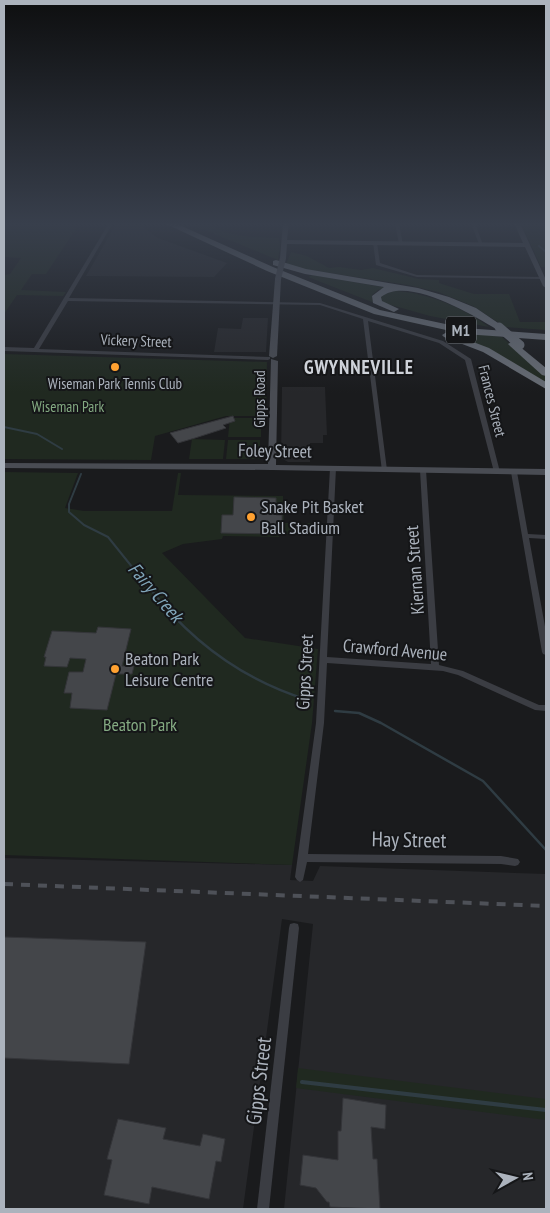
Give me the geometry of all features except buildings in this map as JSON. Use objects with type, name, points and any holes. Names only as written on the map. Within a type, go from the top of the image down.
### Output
[{"type":"highway","name":"M1","points":[[298,280],[378,312],[464,331],[546,336]]},
{"type":"highway","name":"M1","points":[[309,280],[368,304],[447,324],[546,336]]},
{"type":"highway","points":[[359,280],[430,293],[469,308],[546,368]]},
{"type":"highway","points":[[388,290],[410,291],[456,306],[497,329],[401,311],[378,303],[376,296],[379,292],[388,290]]},
{"type":"highway","points":[[378,312],[471,344],[499,357],[546,386]]},
{"type":"highway","points":[[517,345],[546,373]]},
{"type":"main road","name":"Gipps Road","points":[[272,467],[271,358],[278,280]]},
{"type":"main road","name":"Foley Street","points":[[4,466],[272,467],[546,472]]},
{"type":"street","points":[[36,350],[77,280]]},
{"type":"street","name":"Frances Street","points":[[66,299],[320,304],[441,342],[468,359],[497,472]]},
{"type":"street","points":[[365,318],[384,470]]},
{"type":"street","name":"Vickery Street","points":[[4,349],[271,358]]},
{"type":"street","name":"Gipps Street","points":[[300,877],[320,723],[333,468]]},
{"type":"street","name":"Kiernan Street","points":[[424,470],[436,667]]},
{"type":"street","points":[[514,472],[546,652]]},
{"type":"street","points":[[525,536],[546,537]]},
{"type":"street","name":"Crawford Avenue","points":[[324,660],[436,667],[454,670],[538,708],[546,708]]},
{"type":"street","name":"Hay Street","points":[[302,858],[501,860],[515,862]]},
{"type":"street","name":"Gipps Street","points":[[263,1209],[294,928]]},
{"type":"shaded area","points":[[243,318],[268,318],[266,352],[214,352],[218,328],[241,329]]},
{"type":"shaded area","points":[[282,387],[325,387],[327,435],[323,435],[323,443],[310,443],[310,462],[288,462],[281,458]]},
{"type":"shaded area","points":[[4,858],[292,865],[290,880],[313,881],[320,866],[546,874],[546,1209],[284,1209],[313,924],[282,919],[243,1209],[4,1209]]},
{"type":"green space","points":[[4,280],[28,280],[21,290],[66,292],[63,296],[17,295],[4,314]]},
{"type":"green space","points":[[315,280],[339,280],[388,288],[378,290],[372,295],[372,300],[377,304]]},
{"type":"green space","points":[[373,280],[439,280],[439,283],[474,294],[509,294],[520,322],[546,322],[546,330],[505,327],[473,306],[438,292]]},
{"type":"green space","points":[[395,291],[407,292],[444,302],[468,313],[489,327],[430,316],[384,303],[381,299],[382,295]]},
{"type":"green space","points":[[454,331],[502,337],[546,376],[546,384],[489,350],[452,334]]},
{"type":"green space","name":"Wiseman Park","points":[[4,354],[267,362],[266,416],[226,416],[155,436],[151,460],[4,459]]},
{"type":"green space","points":[[230,418],[261,418],[261,437],[228,437]]},
{"type":"green space","points":[[192,439],[225,440],[223,459],[189,459]]},
{"type":"green space","points":[[228,440],[260,440],[260,459],[226,459]]},
{"type":"green space","name":"Beaton Park","points":[[4,472],[78,473],[65,508],[84,511],[172,511],[178,473],[181,473],[178,495],[283,496],[284,523],[320,523],[319,534],[280,534],[279,537],[223,536],[222,539],[183,544],[162,553],[245,638],[318,649],[312,723],[292,865],[4,855]]},
{"type":"green space","points":[[298,1068],[546,1099],[546,1120],[296,1088]]},
{"type":"waterway","name":"Fairy Creek","points":[[4,427],[37,434],[62,449]]},
{"type":"waterway","name":"Fairy Creek","points":[[81,474],[69,504],[69,512],[84,525],[108,537],[149,588]]},
{"type":"waterway","name":"Fairy Creek","points":[[148,586],[182,624],[219,656],[261,681],[284,692],[308,700]]},
{"type":"waterway","name":"Fairy Creek","points":[[335,711],[359,713],[381,723],[483,781],[546,850]]},
{"type":"waterway","points":[[302,1082],[546,1110]]},
{"type":"railway","points":[[4,884],[546,906]]},
{"type":"place","name":"Wiseman Park Tennis Club","points":[[115,367]]},
{"type":"place","name":"Snake Pit Basket Ball Stadium","points":[[251,517]]},
{"type":"place","name":"Beaton Park Leisure Centre","points":[[115,669]]},
{"type":"district","name":"GWYNNEVILLE","points":[[359,367]]}]
